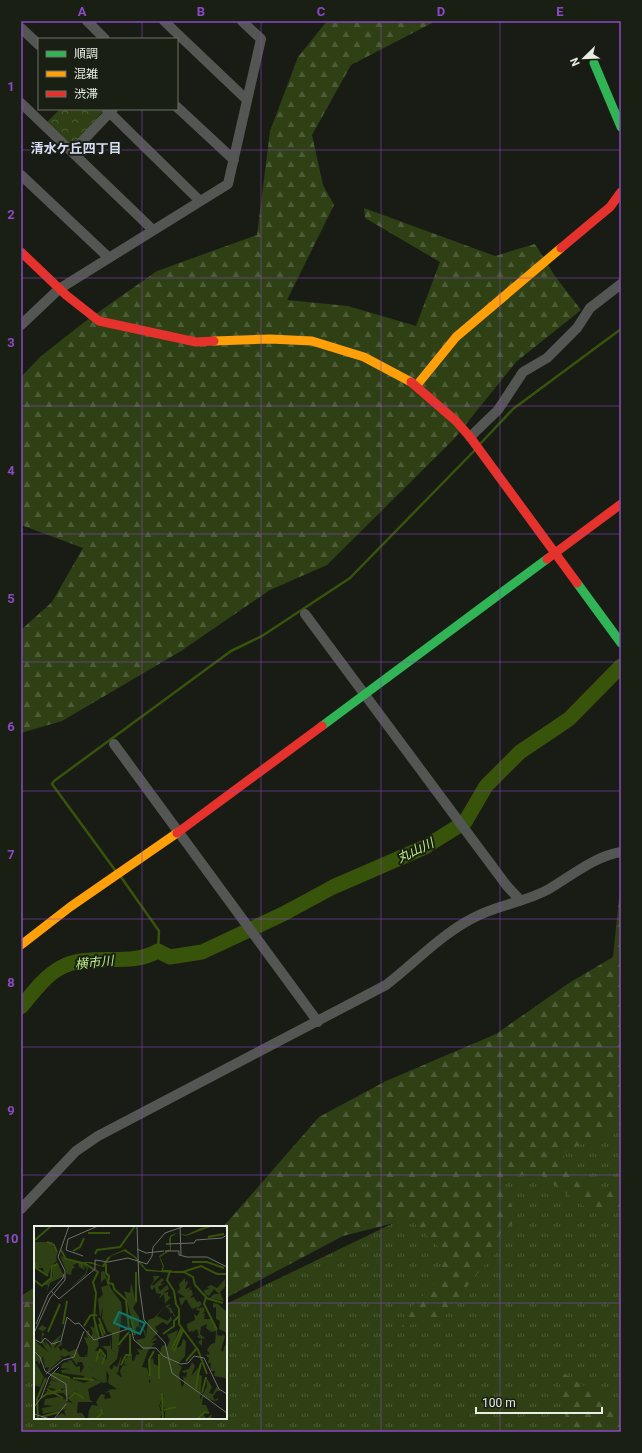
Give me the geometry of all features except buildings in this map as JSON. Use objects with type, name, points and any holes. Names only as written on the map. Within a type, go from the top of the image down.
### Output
[{"type":"street","points":[[87,21],[104,38]]},
{"type":"street","points":[[164,21],[178,38]]},
{"type":"street","points":[[21,325],[59,288],[199,200],[228,184],[246,99],[261,39],[248,23]]},
{"type":"street","points":[[21,28],[38,45]]},
{"type":"street","points":[[180,41],[246,99]]},
{"type":"street","points":[[594,63],[621,127]]},
{"type":"street","points":[[21,103],[152,229]]},
{"type":"street","points":[[178,108],[234,160]]},
{"type":"street","points":[[72,152],[110,110],[199,200]]},
{"type":"street","points":[[21,175],[108,257]]},
{"type":"street","points":[[417,385],[456,337],[610,207],[621,192]]},
{"type":"street","points":[[21,252],[59,288],[99,321],[196,342],[270,339],[312,341],[342,352],[364,356],[417,385],[456,421],[470,437],[621,643]]},
{"type":"street","points":[[470,437],[498,410],[524,372],[547,358],[577,328],[590,308],[621,284]]},
{"type":"street","points":[[21,945],[114,877],[179,832],[621,504]]},
{"type":"street","points":[[305,614],[507,886],[520,900]]},
{"type":"street","points":[[114,744],[318,1022]]},
{"type":"street","points":[[21,1209],[76,1151],[98,1136],[154,1105],[318,1022],[386,985],[456,927],[476,916],[547,890],[603,857],[621,852]]},
{"type":"green space","points":[[327,21],[436,21],[351,65],[312,135],[323,185],[334,205],[287,300],[348,306],[416,326],[440,262],[365,218],[364,208],[495,256],[535,244],[555,276],[581,310],[516,362],[454,439],[327,565],[270,590],[181,651],[62,721],[21,733],[21,630],[52,602],[83,548],[21,525],[21,377],[40,357],[83,323],[157,271],[257,235],[270,131],[298,57]]},
{"type":"green space","points":[[59,110],[100,110],[102,112],[78,141],[69,143],[47,122]]},
{"type":"green space","points":[[621,879],[621,1126],[618,1125],[562,1154],[595,1192],[621,1188],[621,1211],[588,1209],[533,1169],[503,1183],[517,1220],[498,1235],[498,1251],[476,1275],[445,1316],[402,1327],[406,1312],[442,1277],[440,1248],[410,1219],[343,1236],[227,1297],[227,1226],[224,1226],[319,1117],[386,1081],[496,1034],[569,983],[613,957]]},
{"type":"green space","points":[[621,1113],[621,1432],[21,1432],[21,1312],[34,1309],[34,1419],[227,1419],[227,1304]]},
{"type":"green space","points":[[34,1288],[34,1376],[21,1383],[21,1296]]},
{"type":"green space","points":[[557,1369],[621,1409],[621,1432],[571,1432],[566,1420]]},
{"type":"waterway","points":[[481,443],[513,409],[621,329]]},
{"type":"waterway","points":[[115,870],[52,784],[54,781],[231,651],[262,636],[350,578],[475,450]]},
{"type":"waterway","name":"丸山川","points":[[21,1007],[54,971],[72,963],[135,958],[147,956],[158,951],[170,957],[202,952],[283,914],[333,887],[425,847],[465,822],[486,786],[520,752],[569,719],[621,666]]},
{"type":"waterway","points":[[121,877],[159,931],[158,951]]},
{"type":"traffic: fast","points":[[594,63],[621,127]]},
{"type":"traffic: fast","points":[[322,726],[547,559]]},
{"type":"traffic: fast","points":[[577,583],[621,643]]},
{"type":"traffic: slow","points":[[417,385],[456,337],[561,248]]},
{"type":"traffic: slow","points":[[214,341],[270,339],[312,341],[364,357],[411,382]]},
{"type":"traffic: slow","points":[[21,945],[70,907],[177,833]]},
{"type":"traffic: jam","points":[[561,248],[610,207],[621,192]]},
{"type":"traffic: jam","points":[[21,252],[66,295],[99,321],[196,342],[214,341]]},
{"type":"traffic: jam","points":[[411,382],[456,421],[470,437],[577,583]]},
{"type":"traffic: jam","points":[[547,559],[621,504]]},
{"type":"traffic: jam","points":[[177,833],[322,726]]},
{"type":"district","name":"清水ケ丘四丁目","points":[[76,148]]},
{"type":"water label","name":"横市川","points":[[94,962]]}]
